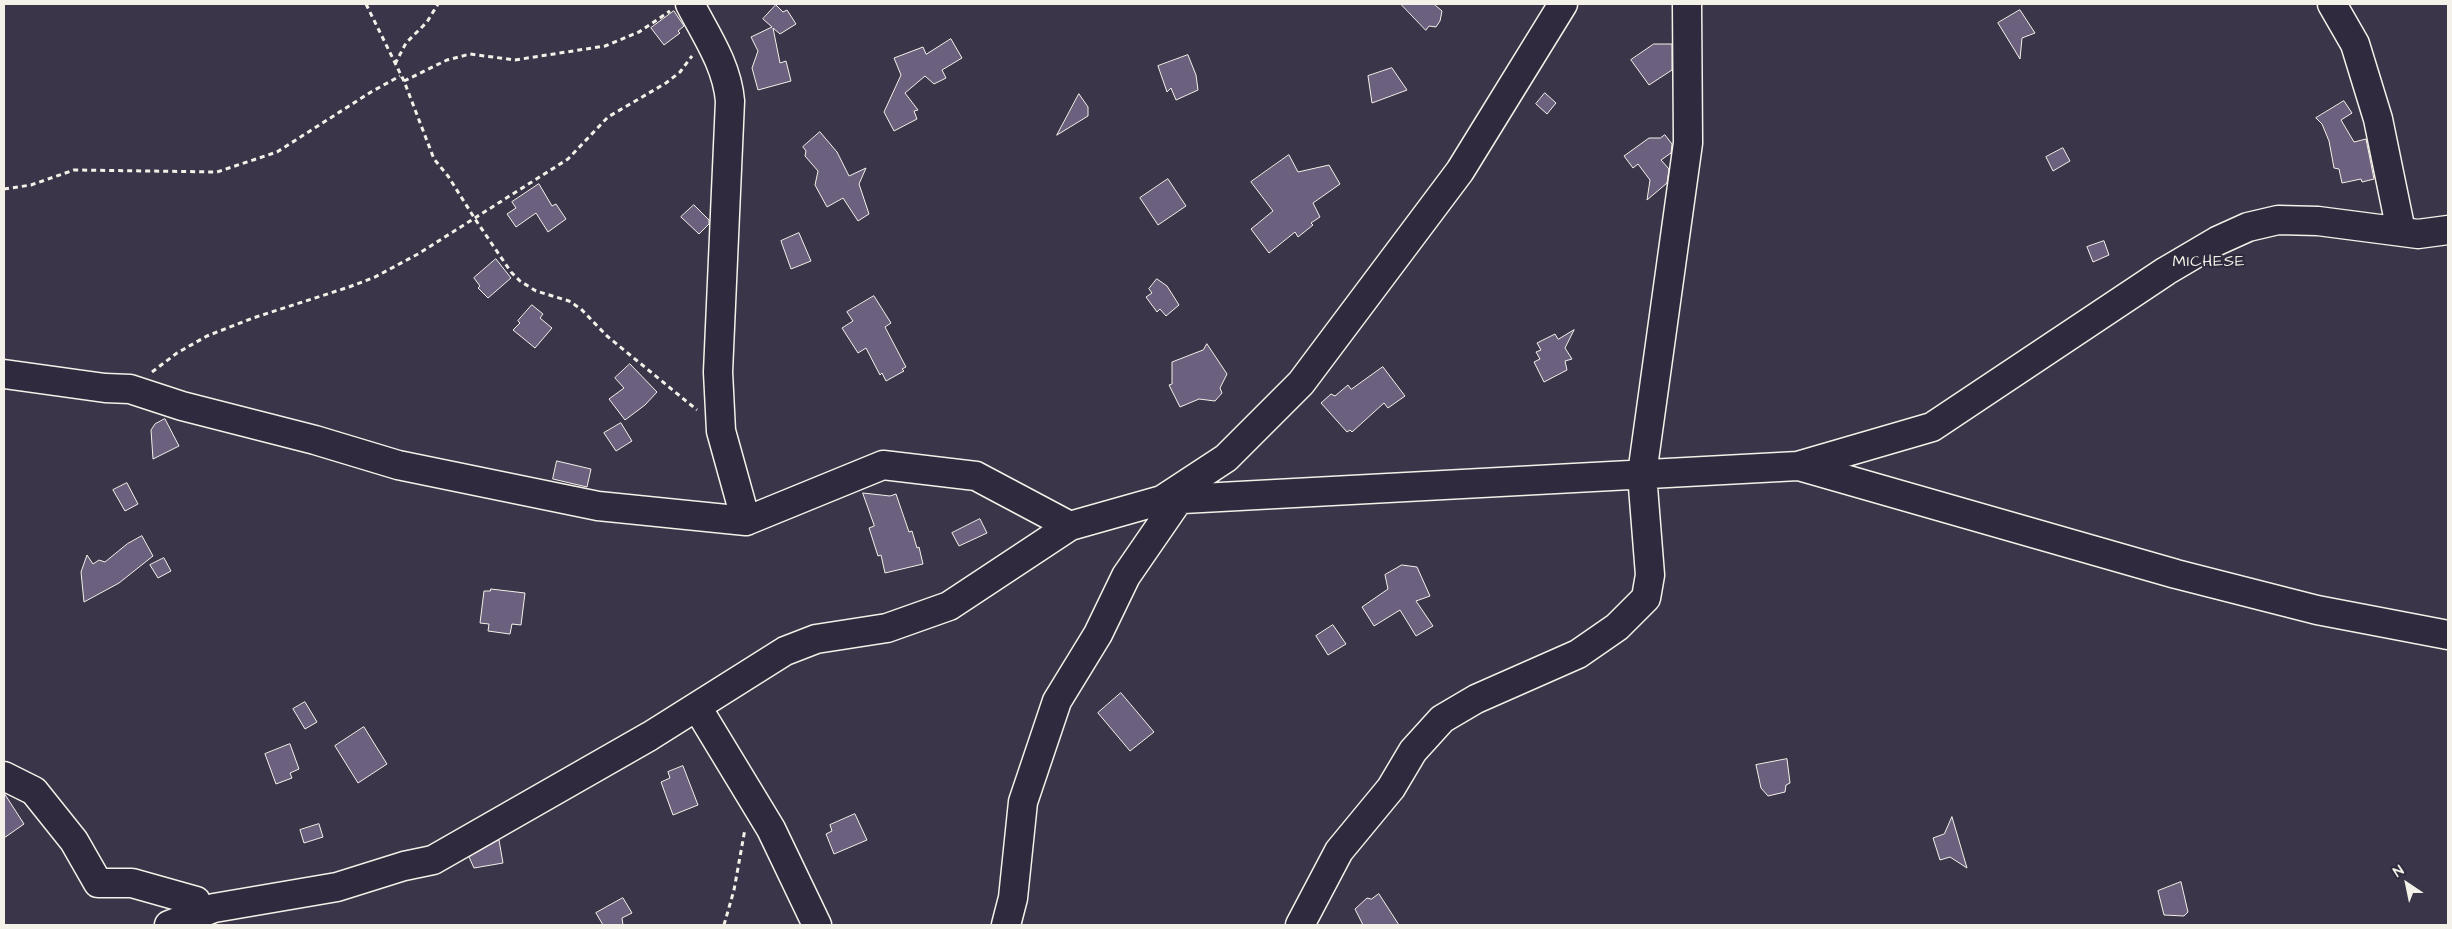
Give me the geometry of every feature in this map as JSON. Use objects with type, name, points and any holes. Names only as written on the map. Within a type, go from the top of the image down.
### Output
[{"type":"street","points":[[1006,925],[1013,898],[1023,802],[1057,701],[1098,634],[1126,576],[1171,499],[1226,458],[1301,383],[1460,171],[1562,4]]},
{"type":"street","points":[[2332,4],[2355,44],[2378,119],[2409,233]]},
{"type":"street","points":[[1300,925],[1339,852],[1391,788],[1413,751],[1442,719],[1476,699],[1578,654],[1616,627],[1646,598],[1650,575],[1642,474],[1688,143],[1690,5]]},
{"type":"street","points":[[681,6],[705,33],[724,68],[730,101],[718,372],[722,431],[746,521]]},
{"type":"street","points":[[169,925],[214,908],[337,887],[404,866],[433,860],[697,707],[785,651],[816,639],[887,628],[949,606],[1070,526],[1171,499],[1798,466],[1932,427],[2166,271],[2217,241],[2248,227],[2278,220],[2318,221],[2409,233],[2448,230]]},
{"type":"street","points":[[2409,233],[2448,248]]},
{"type":"street","points":[[4,374],[105,388],[130,389],[182,406],[314,440],[398,465],[598,506],[746,521],[883,465],[976,476],[1070,526]]},
{"type":"street","points":[[1798,466],[2176,574],[2317,610],[2448,635]]},
{"type":"street","points":[[697,707],[772,829],[817,925]]},
{"type":"street","points":[[4,776],[34,791],[74,840],[98,884],[132,883],[196,902]]},
{"type":"path","points":[[366,4],[400,76],[404,80],[434,159],[448,176],[475,220],[512,272],[520,281],[536,291],[569,301],[581,308],[607,336],[722,431]]},
{"type":"path","points":[[395,64],[406,43],[427,22],[438,4]]},
{"type":"path","points":[[404,80],[447,60],[470,54],[516,60],[605,46],[639,32],[681,6]]},
{"type":"path","points":[[130,389],[177,353],[207,336],[253,318],[375,277],[475,220],[568,160],[608,117],[680,72],[690,61],[705,33]]},
{"type":"path","points":[[4,189],[31,185],[74,170],[217,172],[277,152],[400,76]]},
{"type":"path","points":[[724,925],[734,890],[750,794]]},
{"type":"building","points":[[1401,4],[1434,4],[1442,11],[1440,21],[1436,27],[1429,26],[1426,30]]},
{"type":"building","points":[[776,5],[783,12],[787,10],[796,24],[780,34],[773,28],[780,63],[786,61],[791,81],[758,90],[752,68],[758,51],[751,37],[772,27],[763,19]]},
{"type":"building","points":[[2020,10],[2035,33],[2022,38],[2020,59],[1998,23]]},
{"type":"building","points":[[674,11],[684,26],[678,31],[680,33],[664,45],[651,28]]},
{"type":"building","points":[[951,39],[962,58],[942,70],[946,78],[934,84],[925,76],[905,93],[918,110],[914,111],[917,119],[894,131],[884,112],[901,75],[894,58],[923,47],[926,54]]},
{"type":"building","points":[[1654,44],[1672,44],[1672,70],[1649,85],[1631,60]]},
{"type":"building","points":[[1188,55],[1196,75],[1198,90],[1176,100],[1171,88],[1167,92],[1158,66]]},
{"type":"building","points":[[1392,68],[1407,90],[1372,103],[1368,76]]},
{"type":"building","points":[[1545,93],[1556,103],[1547,114],[1536,104]]},
{"type":"building","points":[[1079,94],[1088,107],[1088,116],[1057,135]]},
{"type":"building","points":[[2344,101],[2352,113],[2341,120],[2354,142],[2366,139],[2374,179],[2362,182],[2361,179],[2342,183],[2339,169],[2334,168],[2329,141],[2322,124],[2316,118]]},
{"type":"building","points":[[820,132],[837,152],[849,176],[866,168],[859,184],[869,214],[858,221],[843,198],[827,207],[815,185],[818,171],[805,156],[806,151],[803,147]]},
{"type":"building","points":[[1665,135],[1672,144],[1671,153],[1661,160],[1669,169],[1667,183],[1647,200],[1650,180],[1638,164],[1633,168],[1624,156],[1649,138],[1660,138]]},
{"type":"building","points":[[2063,148],[2070,161],[2053,171],[2046,157]]},
{"type":"building","points":[[1289,155],[1298,172],[1329,165],[1340,184],[1313,203],[1320,217],[1311,223],[1313,225],[1298,237],[1295,232],[1269,253],[1251,229],[1273,211],[1251,182]]},
{"type":"building","points":[[1168,179],[1186,206],[1158,225],[1140,198]]},
{"type":"building","points":[[539,184],[552,206],[556,204],[566,219],[548,232],[536,213],[516,227],[507,214],[516,208],[512,202]]},
{"type":"building","points":[[694,205],[709,220],[709,224],[699,234],[681,217]]},
{"type":"building","points":[[799,233],[811,261],[791,269],[781,241]]},
{"type":"building","points":[[2104,241],[2109,255],[2093,262],[2087,247]]},
{"type":"building","points":[[496,259],[511,278],[488,298],[478,288],[480,286],[474,278]]},
{"type":"building","points":[[1157,279],[1167,286],[1179,305],[1166,316],[1160,309],[1157,312],[1146,297],[1152,293],[1149,289]]},
{"type":"building","points":[[874,296],[891,323],[885,327],[906,367],[902,369],[904,371],[886,381],[882,373],[880,375],[866,348],[858,353],[842,328],[853,321],[847,312]]},
{"type":"building","points":[[532,305],[543,314],[540,318],[552,328],[535,348],[513,330]]},
{"type":"building","points":[[1574,330],[1565,348],[1572,359],[1565,361],[1567,370],[1544,382],[1534,362],[1540,359],[1536,352],[1541,350],[1537,343],[1555,334],[1558,339]]},
{"type":"building","points":[[1207,344],[1227,374],[1220,388],[1222,393],[1215,401],[1199,399],[1180,407],[1169,385],[1172,384],[1172,362],[1203,350]]},
{"type":"building","points":[[630,364],[657,392],[645,405],[625,420],[609,399],[624,388],[615,378]]},
{"type":"building","points":[[1383,367],[1405,396],[1388,408],[1384,403],[1352,432],[1350,430],[1347,432],[1321,403],[1331,394],[1335,396],[1348,385],[1351,389]]},
{"type":"building","points":[[165,419],[179,446],[153,459],[151,430],[155,424]]},
{"type":"building","points":[[621,423],[632,441],[616,451],[604,433]]},
{"type":"building","points":[[557,461],[591,469],[587,487],[553,479]]},
{"type":"building","points":[[127,483],[138,504],[125,511],[113,490]]},
{"type":"building","points":[[863,493],[890,496],[896,494],[909,532],[912,531],[917,548],[919,547],[923,564],[885,573],[881,555],[878,556],[869,528],[874,526]]},
{"type":"building","points":[[980,519],[987,533],[959,546],[952,533]]},
{"type":"building","points":[[142,536],[153,556],[119,583],[84,602],[81,572],[87,555],[93,564],[99,560],[105,562],[127,544]]},
{"type":"building","points":[[164,558],[171,571],[158,578],[150,565]]},
{"type":"building","points":[[1402,565],[1417,567],[1430,596],[1416,601],[1433,626],[1416,636],[1400,610],[1374,626],[1362,607],[1388,589],[1385,575]]},
{"type":"building","points":[[491,589],[525,593],[521,625],[512,624],[510,634],[488,631],[489,624],[480,623],[484,591],[490,591]]},
{"type":"building","points":[[1333,625],[1346,644],[1328,655],[1316,636]]},
{"type":"building","points":[[1121,693],[1154,732],[1130,751],[1098,713]]},
{"type":"building","points":[[305,702],[317,722],[305,729],[293,709]]},
{"type":"building","points":[[364,727],[387,764],[358,783],[335,746]]},
{"type":"building","points":[[290,744],[299,769],[290,773],[292,778],[276,784],[265,754]]},
{"type":"building","points":[[1787,759],[1790,783],[1786,785],[1785,792],[1768,796],[1761,788],[1756,765]]},
{"type":"building","points":[[683,766],[698,805],[673,815],[661,782],[670,778],[668,772]]},
{"type":"building","points":[[4,793],[24,824],[4,838]]},
{"type":"building","points":[[855,814],[867,840],[834,854],[826,834],[832,831],[830,825]]},
{"type":"building","points":[[1952,817],[1967,868],[1950,857],[1940,860],[1933,838],[1944,834]]},
{"type":"building","points":[[319,824],[323,837],[304,843],[300,830]]},
{"type":"building","points":[[499,840],[503,863],[474,868],[469,857]]},
{"type":"building","points":[[2181,882],[2188,912],[2184,916],[2164,915],[2158,891]]},
{"type":"building","points":[[1379,894],[1399,925],[1363,925],[1355,909],[1367,898],[1371,899]]},
{"type":"building","points":[[623,898],[632,913],[622,918],[623,925],[603,925],[596,913]]},
{"type":"district","name":"MICHESE","points":[[2209,263]]}]
